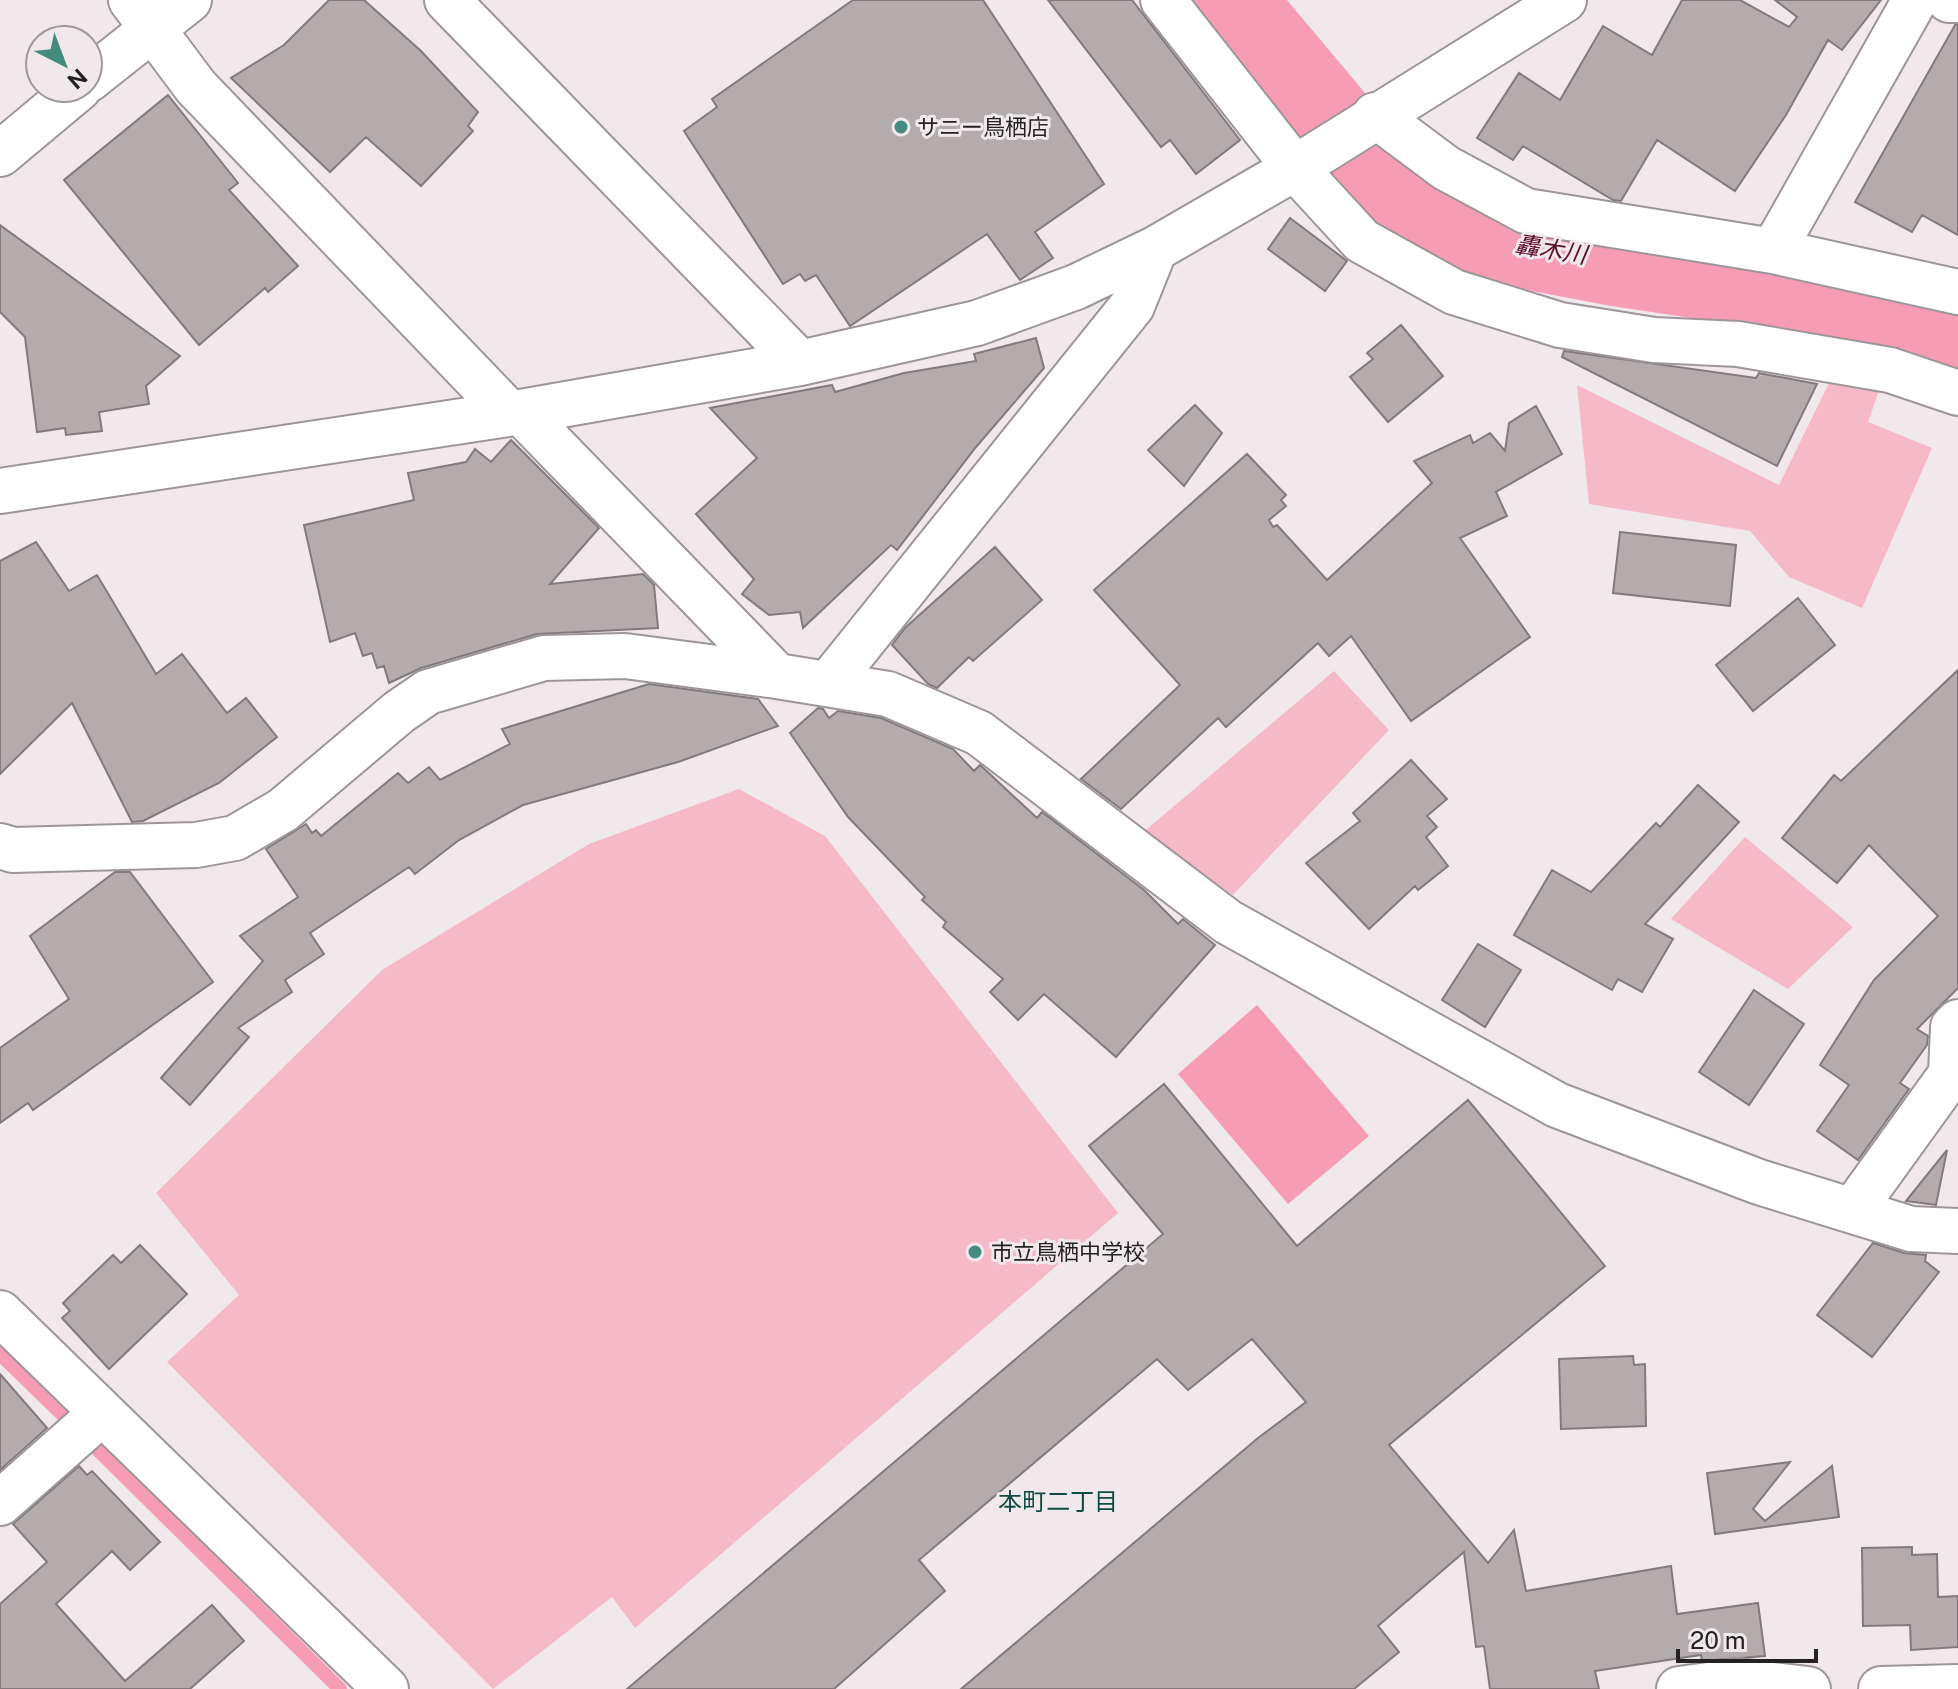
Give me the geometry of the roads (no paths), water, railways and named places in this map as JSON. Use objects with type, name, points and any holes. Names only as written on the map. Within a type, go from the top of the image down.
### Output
[{"type":"street","points":[[104,60],[142,13],[189,0]]},
{"type":"street","points":[[447,0],[800,363]]},
{"type":"street","points":[[1163,0],[1295,168],[1362,241],[1454,292],[1560,325],[1654,340],[1738,344],[1890,370],[1958,393]]},
{"type":"street","points":[[0,491],[515,412],[800,363],[977,323],[1076,287],[1155,249],[1295,168],[1368,119],[1564,0]]},
{"type":"street","points":[[1773,251],[1915,0]]},
{"type":"street","points":[[1949,0],[1956,0]]},
{"type":"street","points":[[142,13],[196,87],[777,676]]},
{"type":"street","points":[[0,154],[60,104]]},
{"type":"street","points":[[1368,119],[1446,168],[1526,211],[1773,251],[1958,292]]},
{"type":"street","points":[[829,683],[1132,306],[1155,249]]},
{"type":"street","points":[[0,846],[13,850],[196,845],[235,838],[283,810],[428,692],[544,658],[625,656],[829,683],[888,694],[979,733],[1228,922],[1557,1105],[1759,1182],[1911,1229],[1958,1231]]},
{"type":"street","points":[[1853,1210],[1951,1074],[1953,1027],[1958,1022]]},
{"type":"street","points":[[0,1313],[386,1689]]},
{"type":"street","points":[[0,1503],[102,1413]]},
{"type":"street","points":[[1679,1689],[1738,1681],[1808,1689]]},
{"type":"street","points":[[1881,1689],[1958,1687]]},
{"type":"waterway","name":"轟木川","points":[[1232,0],[1391,189],[1484,239],[1615,264],[1878,304],[1958,343]]},
{"type":"waterway","points":[[0,1354],[67,1419]]},
{"type":"waterway","points":[[95,1447],[340,1689]]},
{"type":"place","name":"サニー鳥栖店","points":[[901,127]]},
{"type":"place","name":"市立鳥栖中学校","points":[[975,1252]]},
{"type":"district","name":"本町二丁目","points":[[1058,1502]]}]
